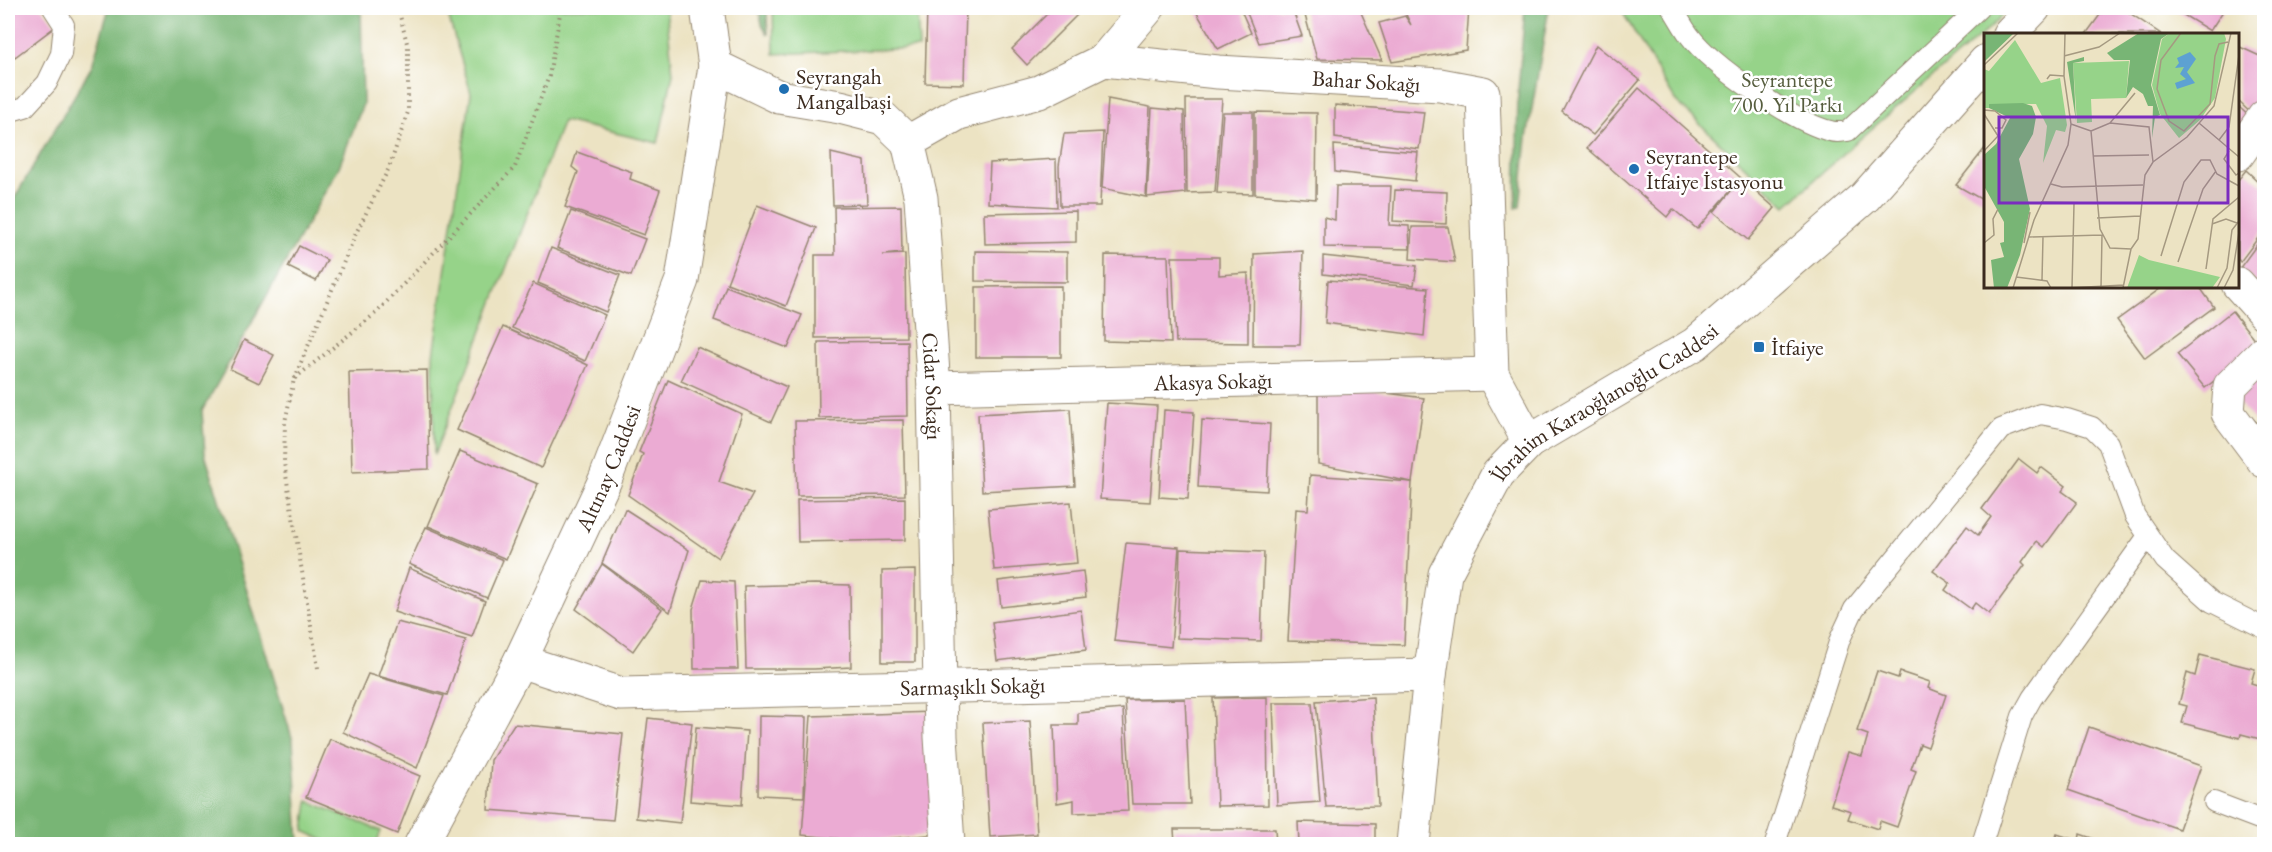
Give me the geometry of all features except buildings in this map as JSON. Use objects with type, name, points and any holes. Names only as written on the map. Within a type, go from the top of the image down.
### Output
[{"type":"street","name":"Altınay Caddesi","points":[[421,844],[520,661],[606,480],[682,280],[715,66],[707,8]]},
{"type":"street","points":[[715,66],[779,97],[840,107],[883,118],[908,142],[959,113],[1039,92],[1104,60],[1148,8]]},
{"type":"street","points":[[2010,33],[2034,8]]},
{"type":"street","name":"Bahar Sokağı","points":[[1104,60],[1218,72],[1440,85],[1484,93],[1492,374],[1529,442]]},
{"type":"street","name":"İbrahim Karaoğlanoğlu Caddesi","points":[[1413,844],[1430,675],[1445,574],[1498,474],[1529,442],[1695,344],[1865,196],[1984,63]]},
{"type":"street","points":[[2239,153],[2265,117]]},
{"type":"street","name":"Cidar Sokağı","points":[[908,142],[921,198],[934,388],[941,737],[948,844]]},
{"type":"street","points":[[2239,285],[2265,313]]},
{"type":"street","points":[[2265,352],[2230,386],[2228,413],[2265,461]]},
{"type":"street","name":"Akasya Sokağı","points":[[934,388],[1492,374]]},
{"type":"street","name":"Sarmaşıklı Sokağı","points":[[520,661],[621,694],[1430,675]]},
{"type":"lane","points":[[8,111],[25,107],[47,83],[62,54],[64,24],[53,8]]},
{"type":"lane","points":[[1672,8],[1690,36],[1714,61],[1758,93],[1817,127],[1834,132],[1848,131],[1979,8]]},
{"type":"lane","points":[[1775,844],[1840,639],[1854,609],[2001,429],[2040,414],[2092,427],[2108,443],[2135,516],[2164,560],[2212,602],[2265,628]]},
{"type":"lane","points":[[1982,844],[2022,716],[2032,698],[2148,536]]},
{"type":"lane","points":[[2214,802],[2265,821]]},
{"type":"path","points":[[318,668],[284,463],[285,422],[294,379],[357,231],[389,168],[408,112],[408,47],[398,8]]},
{"type":"path","points":[[294,379],[376,313],[515,167],[549,76],[561,8]]},
{"type":"green space","points":[[109,8],[361,8],[363,104],[339,167],[202,411],[205,454],[293,741],[299,844],[8,844],[8,209],[92,66]]},
{"type":"green space","points":[[446,8],[666,8],[673,74],[658,143],[563,121],[434,455],[433,356],[471,93]]},
{"type":"green space","points":[[759,8],[767,8],[768,35],[762,24]]},
{"type":"green space","points":[[773,8],[917,8],[919,48],[774,54]]},
{"type":"green space","points":[[1525,8],[1549,8],[1527,138],[1520,207],[1516,208],[1518,90]]},
{"type":"green space","name":"Seyrantepe 700. Yıl Parkı","points":[[1620,8],[2009,8],[1992,26],[1862,137],[1786,206],[1675,100]]},
{"type":"green space","points":[[308,801],[381,831],[376,844],[332,844],[304,831]]},
{"type":"place","name":"Seyrangah Mangalbași","points":[[784,89]]},
{"type":"place","name":"Seyrantepe İtfaiye İstasyonu","points":[[1634,169]]},
{"type":"place","name":"İtfaiye","points":[[1759,347]]}]
